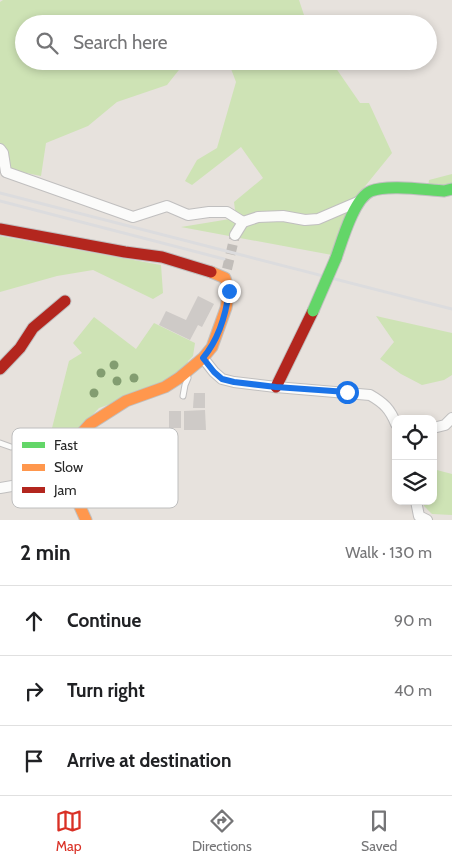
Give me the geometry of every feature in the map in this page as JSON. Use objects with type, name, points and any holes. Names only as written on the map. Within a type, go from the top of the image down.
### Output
[{"type":"street","points":[[0,149],[3,153],[6,172],[133,217],[167,206],[188,215],[227,212],[243,222]]},
{"type":"street","points":[[235,235],[243,222],[258,217],[283,216],[305,220],[318,219],[360,201],[372,191],[385,189],[444,191],[452,189]]},
{"type":"street","points":[[276,387],[313,310],[360,201]]},
{"type":"street","points":[[0,229],[124,252],[162,257],[226,274],[229,291],[226,308],[212,348],[179,378],[165,387],[126,401],[86,428]]},
{"type":"street","points":[[0,370],[20,348],[33,328],[65,300]]},
{"type":"street","points":[[199,361],[222,379],[276,387],[370,394],[383,402],[392,415]]},
{"type":"street","points":[[437,427],[445,425],[452,418]]},
{"type":"street","points":[[417,505],[419,516],[428,520]]},
{"type":"street","points":[[81,508],[86,520]]},
{"type":"lane","points":[[183,396],[184,385],[199,361]]},
{"type":"lane","points":[[0,443],[11,446]]},
{"type":"green space","points":[[3,0],[299,0],[304,15],[15,15],[15,70],[179,70],[167,85],[117,102],[88,126],[46,143],[41,176],[11,170],[0,143],[0,2]]},
{"type":"green space","points":[[231,70],[337,70],[360,103],[369,103],[392,153],[349,206],[332,255],[181,227],[236,218],[234,202],[263,178],[241,147],[192,185],[185,181],[197,160],[217,148],[236,82]]},
{"type":"green space","points":[[452,174],[452,185],[428,187],[429,180]]},
{"type":"green space","points":[[0,236],[161,265],[163,293],[153,299],[93,270],[57,276],[0,292]]},
{"type":"green space","points":[[376,316],[452,333],[452,375],[444,380],[422,385],[401,374],[380,359],[394,342]]},
{"type":"green space","points":[[94,317],[136,349],[154,323],[195,343],[193,356],[188,361],[186,370],[156,388],[99,408],[80,428],[52,428],[69,361],[82,353],[73,343]]},
{"type":"green space","points":[[437,470],[452,474],[452,515],[432,514],[424,506],[437,505]]},
{"type":"building","points":[[198,296],[214,304],[202,327],[198,325],[190,340],[159,325],[166,311],[186,320]]},
{"type":"building","points":[[194,393],[205,393],[205,408],[193,408]]},
{"type":"building","points":[[205,410],[206,430],[184,430],[184,411]]},
{"type":"building","points":[[169,411],[181,411],[181,428],[169,428]]},
{"type":"tunnel","points":[[227,269],[235,235]]},
{"type":"railway","points":[[0,193],[452,309]]},
{"type":"railway","points":[[0,201],[224,259]]},
{"type":"traffic: fast","points":[[336,258],[354,211],[359,202],[371,191],[387,188],[444,191],[452,189]]},
{"type":"traffic: fast","points":[[313,311],[336,258]]},
{"type":"traffic: slow","points":[[86,428],[126,401],[165,387],[179,378],[203,358],[212,347],[226,308],[229,291],[225,278],[211,272]]},
{"type":"traffic: slow","points":[[81,508],[86,520]]},
{"type":"traffic: jam","points":[[0,229],[162,257],[211,272]]},
{"type":"traffic: jam","points":[[0,369],[20,348],[33,328],[65,301]]},
{"type":"traffic: jam","points":[[276,387],[313,311]]},
{"type":"route","points":[[229,291],[226,308],[212,348],[203,358],[222,379],[276,387],[347,392]]}]
